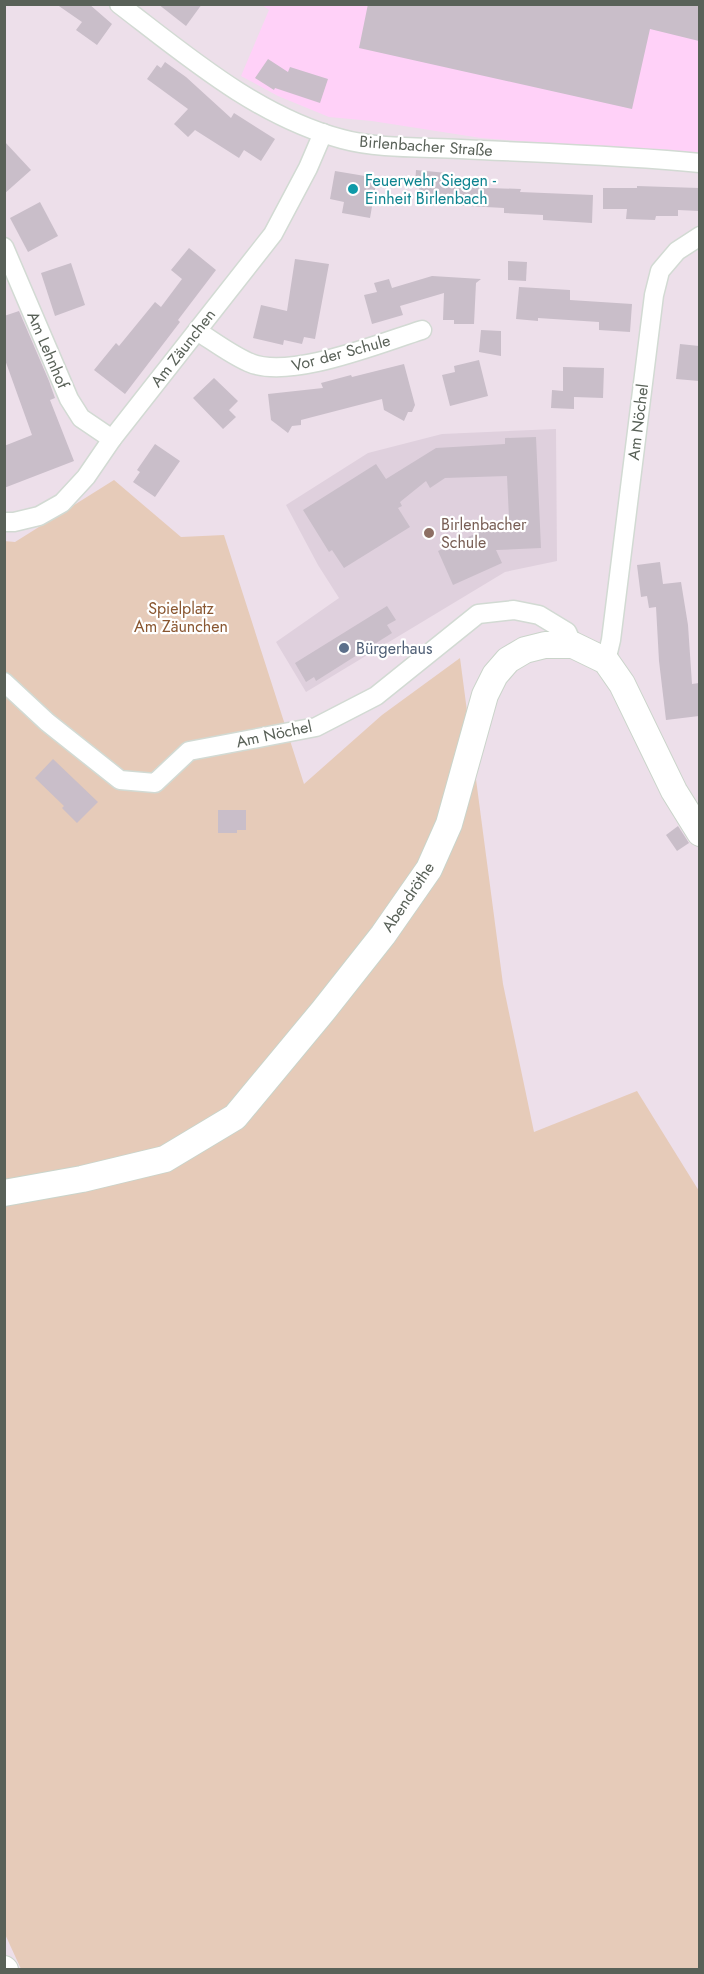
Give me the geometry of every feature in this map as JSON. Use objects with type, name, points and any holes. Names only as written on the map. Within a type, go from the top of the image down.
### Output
[{"type":"street","name":"Birlenbacher Straße","points":[[118,4],[222,82],[300,125],[344,140],[368,144],[637,157],[699,163]]},
{"type":"street","name":"Am Zäunchen","points":[[4,522],[39,516],[62,503],[86,477],[112,439],[273,234],[308,168],[323,133]]},
{"type":"street","name":"Am Nöchel","points":[[606,661],[611,640],[654,295],[660,271],[677,251],[699,236]]},
{"type":"street","name":"Am Lehnhof","points":[[4,247],[69,399],[81,418],[112,439]]},
{"type":"street","name":"Vor der Schule","points":[[196,331],[249,363],[280,369],[310,364],[422,330]]},
{"type":"street","name":"Am Nöchel","points":[[4,682],[47,722],[120,780],[155,783],[189,751],[316,727],[376,696],[478,615],[514,610],[538,615],[567,632],[573,645]]},
{"type":"street","name":"Abendröthe","points":[[4,1193],[82,1179],[165,1160],[235,1117],[370,952],[429,869],[449,824],[485,695],[495,675],[508,660],[525,650],[545,645],[573,645],[606,661],[622,684],[674,791],[699,833]]},
{"type":"shaded area","points":[[262,5],[699,5],[699,154],[481,138],[372,121],[329,117],[278,96],[241,76],[269,10]]},
{"type":"shaded area","name":"Birlenbacher Schule","points":[[556,429],[557,561],[505,572],[306,692],[276,642],[339,598],[318,565],[286,505],[368,453],[442,434]]},
{"type":"green space","name":"Spielplatz Am Zäunchen","points":[[114,480],[181,537],[224,535],[304,784],[382,715],[460,658],[503,984],[534,1132],[637,1091],[699,1191],[699,1969],[21,1969],[4,1932],[4,541],[15,542]]},
{"type":"building","points":[[56,4],[89,4],[112,24],[97,45],[76,30],[82,22]]},
{"type":"building","points":[[158,4],[202,4],[186,26]]},
{"type":"building","points":[[368,4],[699,4],[699,41],[650,29],[632,109],[359,48]]},
{"type":"building","points":[[268,59],[288,72],[290,67],[328,79],[320,103],[275,88],[274,90],[255,78]]},
{"type":"building","points":[[165,62],[186,77],[231,118],[234,113],[275,139],[261,161],[244,150],[239,158],[195,130],[188,137],[174,124],[188,109],[147,79],[157,65],[161,68]]},
{"type":"building","points":[[4,141],[31,170],[4,194]]},
{"type":"building","points":[[416,170],[447,173],[446,184],[521,189],[520,192],[593,195],[592,223],[543,220],[543,215],[504,213],[504,208],[431,204],[432,202],[420,200],[419,186],[415,186]]},
{"type":"building","name":"Feuerwehr Siegen - Einheit Birlenbach","points":[[335,171],[377,178],[370,218],[342,213],[344,202],[330,199]]},
{"type":"building","points":[[637,186],[699,188],[699,211],[678,210],[678,216],[656,216],[655,220],[626,219],[627,209],[603,209],[603,188],[637,188]]},
{"type":"building","points":[[40,202],[58,236],[28,252],[10,218]]},
{"type":"building","points":[[189,248],[216,270],[125,394],[94,370],[116,343],[119,346],[155,302],[161,307],[182,279],[171,270]]},
{"type":"building","points":[[295,259],[329,264],[315,339],[304,337],[302,344],[284,340],[283,345],[253,338],[261,305],[287,311]]},
{"type":"building","points":[[508,261],[527,262],[526,281],[508,280]]},
{"type":"building","points":[[71,263],[85,305],[55,316],[41,273]]},
{"type":"building","points":[[432,276],[481,279],[476,283],[474,324],[454,324],[454,320],[443,320],[444,293],[400,306],[403,315],[372,324],[364,295],[377,292],[374,283],[389,279],[392,288]]},
{"type":"building","points":[[519,287],[570,290],[570,300],[632,304],[630,332],[599,330],[599,322],[516,319]]},
{"type":"building","points":[[19,311],[49,381],[55,398],[50,400],[74,461],[4,488],[4,446],[32,435],[4,357],[4,316]]},
{"type":"building","points":[[481,330],[501,331],[501,356],[479,352]]},
{"type":"building","points":[[680,344],[699,346],[699,381],[676,379]]},
{"type":"building","points":[[479,360],[488,396],[450,406],[442,375],[455,372],[454,366]]},
{"type":"building","points":[[404,364],[415,405],[412,412],[408,412],[404,421],[384,410],[382,399],[301,420],[301,425],[292,426],[288,433],[271,420],[268,394],[323,388],[321,383]]},
{"type":"building","points":[[563,367],[604,368],[603,398],[574,397],[574,409],[551,408],[552,390],[563,391]]},
{"type":"building","points":[[214,378],[238,401],[229,410],[236,417],[223,429],[193,398]]},
{"type":"building","points":[[536,437],[541,548],[496,550],[502,563],[453,585],[438,551],[509,518],[507,476],[445,478],[430,488],[426,481],[400,502],[402,506],[398,508],[410,527],[344,568],[332,550],[329,552],[303,510],[376,464],[386,479],[436,448],[505,444],[505,438]]},
{"type":"building","points":[[155,444],[180,461],[155,497],[133,482],[140,472],[137,470]]},
{"type":"building","points":[[660,562],[663,584],[681,582],[688,625],[692,684],[699,683],[699,716],[666,720],[656,607],[649,608],[647,596],[641,597],[637,565]]},
{"type":"building","name":"Bürgerhaus","points":[[387,606],[396,620],[387,625],[392,633],[316,681],[314,677],[306,682],[295,663]]},
{"type":"building","points":[[53,759],[98,802],[77,823],[62,808],[64,806],[35,778]]},
{"type":"building","points":[[218,810],[246,810],[246,830],[237,830],[237,833],[218,833]]},
{"type":"building","points":[[678,826],[689,843],[677,851],[666,835]]},
{"type":"place","name":"Feuerwehr Siegen - Einheit Birlenbach","points":[[353,189]]},
{"type":"place","name":"Birlenbacher Schule","points":[[429,533]]},
{"type":"place","name":"Bürgerhaus","points":[[344,648]]}]
